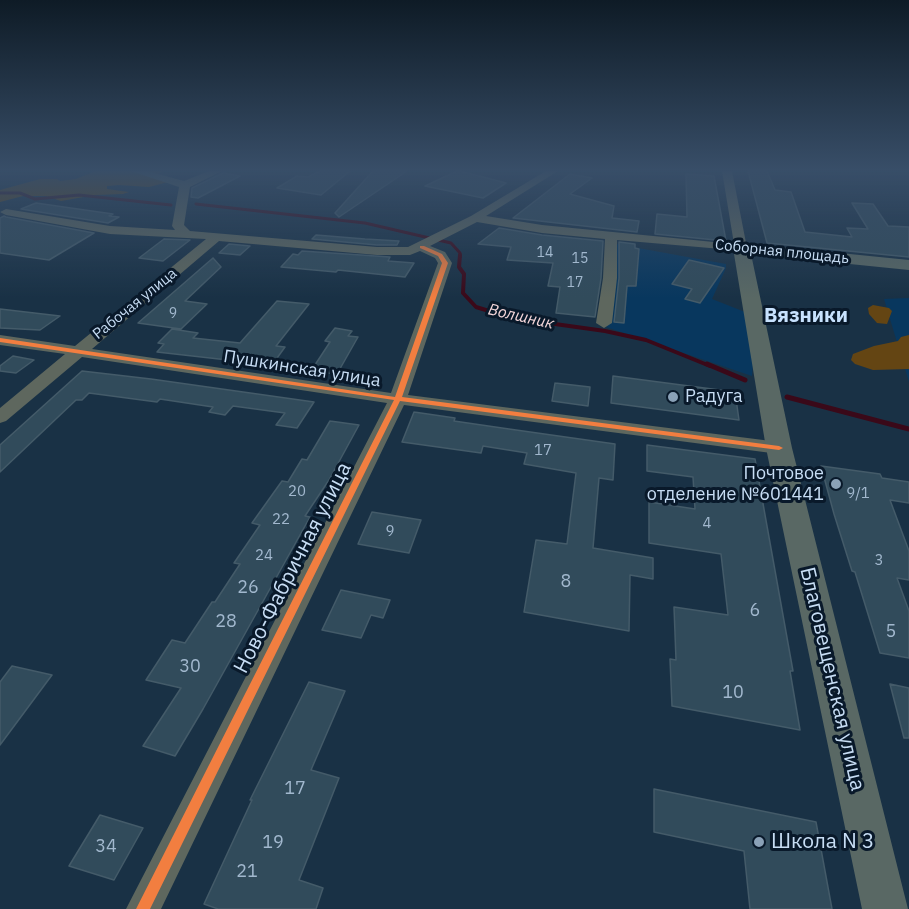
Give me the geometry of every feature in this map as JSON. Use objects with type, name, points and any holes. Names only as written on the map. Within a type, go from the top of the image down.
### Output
[{"type":"main road","name":"Соборная площадь","points":[[741,248],[909,265]]},
{"type":"main road","name":"Благовещенская улица","points":[[741,248],[779,448],[885,909]]},
{"type":"street","points":[[14,213],[110,230],[187,234],[377,251],[410,251],[422,247],[483,213]]},
{"type":"street","points":[[180,213],[178,226],[187,234]]},
{"type":"street","points":[[735,213],[741,248]]},
{"type":"street","name":"Соборная площадь","points":[[475,218],[542,229],[741,248]]},
{"type":"street","points":[[604,323],[610,278],[611,236]]},
{"type":"street","name":"Рабочая улица","points":[[0,417],[215,238]]},
{"type":"street","name":"Ново-Фабричная улица","points":[[143,909],[398,399],[445,263],[440,255],[422,247]]},
{"type":"street","name":"Пушкинская улица","points":[[0,340],[398,399],[779,448]]},
{"type":"shaded area","points":[[616,244],[726,264],[712,299],[745,312],[753,363],[752,376],[606,327]]},
{"type":"shaded area","points":[[909,298],[909,382],[884,299]]},
{"type":"shaded area","points":[[873,305],[889,308],[892,311],[887,324],[877,323],[869,314],[868,308]]},
{"type":"shaded area","points":[[909,335],[909,369],[873,370],[855,364],[851,360],[853,354],[874,346],[898,341],[901,337]]},
{"type":"building","points":[[48,213],[109,213],[113,214],[109,216],[119,217],[108,223]]},
{"type":"building","points":[[519,213],[613,213],[612,218],[639,221],[637,232],[513,218]]},
{"type":"building","points":[[687,213],[721,213],[726,241],[655,234],[657,214],[687,217]]},
{"type":"building","points":[[759,213],[798,213],[805,232],[852,237],[847,228],[868,229],[858,213],[879,213],[888,226],[909,227],[909,257],[767,243]]},
{"type":"building","points":[[4,216],[94,233],[49,260],[0,253],[0,218]]},
{"type":"building","points":[[499,228],[603,241],[601,278],[595,317],[556,313],[560,287],[548,286],[553,263],[507,260],[511,247],[478,244]]},
{"type":"building","points":[[316,235],[399,241],[397,245],[377,245],[312,239]]},
{"type":"building","points":[[164,239],[190,240],[163,261],[139,258]]},
{"type":"building","points":[[619,242],[635,244],[635,248],[639,249],[636,286],[627,286],[624,323],[614,322],[619,278]]},
{"type":"building","points":[[229,244],[250,246],[240,255],[219,253]]},
{"type":"building","points":[[302,251],[390,257],[388,261],[414,263],[405,277],[281,267],[293,254],[298,255]]},
{"type":"building","points":[[213,258],[221,267],[185,301],[207,304],[181,329],[138,323]]},
{"type":"building","points":[[689,260],[724,268],[700,303],[685,299],[692,289],[672,284]]},
{"type":"building","points":[[277,301],[309,304],[276,346],[285,347],[272,365],[157,352],[164,344],[158,343],[172,329],[198,333],[193,338],[240,343]]},
{"type":"building","points":[[0,309],[60,316],[40,330],[0,328]]},
{"type":"building","points":[[335,328],[352,331],[348,336],[358,337],[337,374],[311,371],[330,342],[325,341]]},
{"type":"building","points":[[13,356],[34,360],[16,373],[0,371],[0,366]]},
{"type":"building","points":[[82,371],[314,402],[297,428],[276,425],[285,413],[233,406],[225,415],[209,412],[213,407],[160,399],[157,402],[89,393],[82,400],[76,400],[0,472],[0,445]]},
{"type":"building","name":"Радуга","points":[[613,376],[735,392],[739,420],[611,403]]},
{"type":"building","points":[[555,383],[590,387],[588,406],[552,401]]},
{"type":"building","points":[[414,412],[455,418],[454,421],[615,444],[613,480],[599,478],[593,548],[653,558],[653,579],[630,575],[629,631],[524,612],[536,540],[567,544],[576,473],[524,464],[527,453],[483,446],[481,453],[402,442]]},
{"type":"building","points":[[330,421],[359,425],[329,480],[305,516],[310,517],[203,709],[175,756],[143,746],[181,688],[146,680],[172,640],[185,643],[212,602],[215,602],[240,564],[234,563],[260,525],[252,523],[282,481],[288,482],[302,459],[307,460]]},
{"type":"building","points":[[647,445],[755,459],[793,671],[790,671],[800,730],[672,706],[670,659],[676,660],[674,607],[728,615],[721,554],[649,543],[649,502],[695,509],[693,477],[647,471]]},
{"type":"building","points":[[821,466],[880,474],[882,478],[909,482],[909,503],[890,500],[909,551],[909,580],[897,578],[909,611],[909,658],[880,653],[834,514]]},
{"type":"building","points":[[372,512],[421,520],[409,553],[358,544]]},
{"type":"building","points":[[341,590],[390,600],[383,618],[371,615],[361,638],[322,630]]},
{"type":"building","points":[[12,666],[52,675],[0,745],[0,682]]},
{"type":"building","points":[[309,682],[345,691],[311,770],[339,778],[299,880],[323,888],[316,909],[218,909],[204,904],[252,800],[250,800]]},
{"type":"building","points":[[890,684],[909,688],[909,738],[904,738]]},
{"type":"building","name":"Школа N 3","points":[[654,789],[816,822],[832,909],[750,909],[744,851],[654,832]]},
{"type":"building","points":[[100,815],[143,828],[114,880],[69,866]]},
{"type":"waterway","name":"Волшник","points":[[280,213],[365,223],[451,243],[460,255]]},
{"type":"waterway","name":"Волшник","points":[[460,255],[459,267],[464,274],[463,293],[476,307],[512,318],[605,331],[646,340],[710,366]]},
{"type":"waterway","name":"Волшник","points":[[707,364],[745,380]]},
{"type":"waterway","name":"Волшник","points":[[787,397],[909,429]]},
{"type":"cycle path","points":[[143,909],[398,399],[445,263],[440,255],[422,247]]},
{"type":"cycle path","points":[[0,340],[398,399],[779,448]]},
{"type":"place","name":"Радуга","points":[[673,397]]},
{"type":"place","name":"Почтовое отделение №601441","points":[[836,484]]},
{"type":"place","name":"Школа N 3","points":[[759,842]]},
{"type":"district","name":"Вязники","points":[[806,316]]}]
